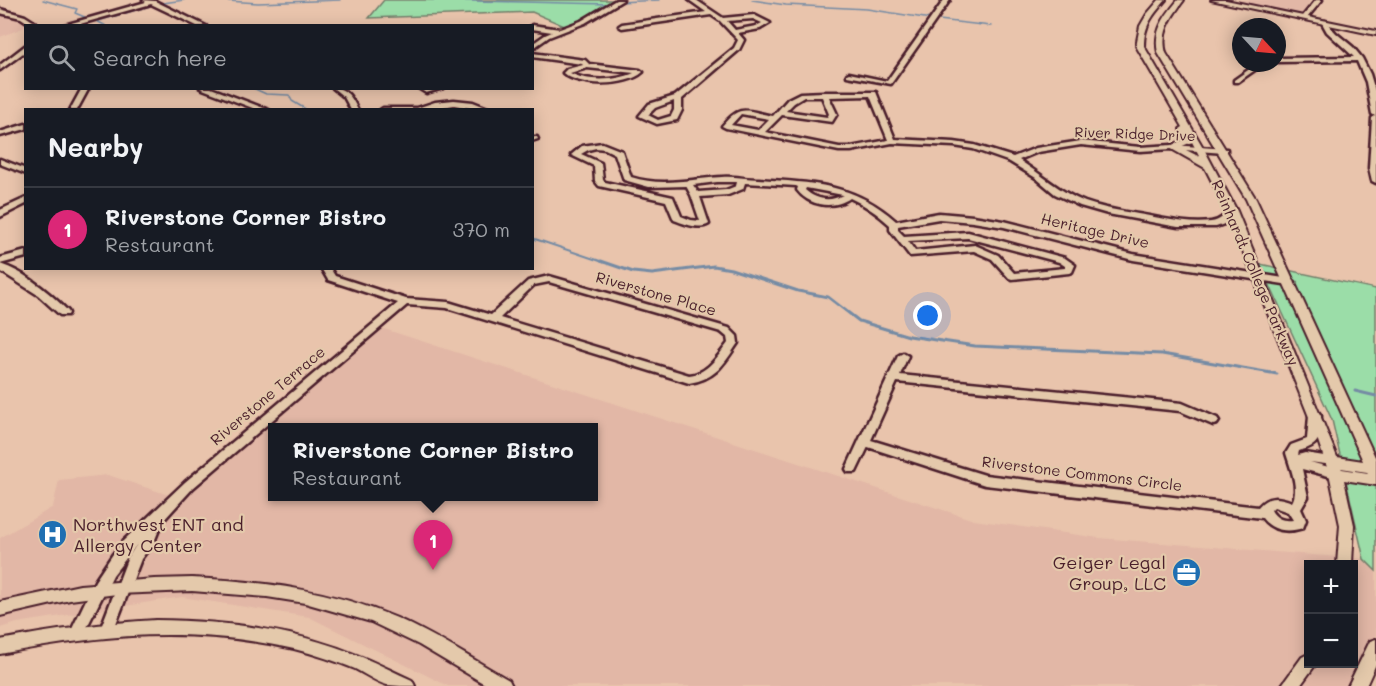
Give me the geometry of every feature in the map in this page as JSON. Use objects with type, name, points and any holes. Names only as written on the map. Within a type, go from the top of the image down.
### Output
[{"type":"main road","points":[[1215,0],[1376,33]]},
{"type":"main road","points":[[1224,0],[1306,16],[1322,22]]},
{"type":"street","points":[[534,44],[583,22],[620,0]]},
{"type":"street","points":[[678,98],[678,110],[674,118],[657,122],[643,116],[652,106],[678,98],[737,49],[741,40],[722,20],[692,0]]},
{"type":"street","points":[[849,75],[889,82],[947,0]]},
{"type":"street","name":"Reinhardt College Parkway","points":[[1163,0],[1144,20],[1140,45],[1200,149],[1232,211],[1315,414],[1334,467],[1347,525],[1345,560]]},
{"type":"street","name":"Reinhardt College Parkway","points":[[1181,0],[1162,26],[1159,37],[1161,49],[1251,199],[1375,474]]},
{"type":"street","points":[[1306,16],[1319,0]]},
{"type":"street","points":[[71,24],[149,1],[198,24]]},
{"type":"street","points":[[0,11],[17,15],[34,24]]},
{"type":"street","points":[[622,26],[713,13]]},
{"type":"street","points":[[0,22],[17,15]]},
{"type":"street","points":[[722,20],[749,17],[760,18],[767,23],[758,28],[734,32]]},
{"type":"street","points":[[1322,22],[1359,59],[1373,87],[1376,116],[1373,168],[1376,181]]},
{"type":"street","points":[[534,27],[561,31]]},
{"type":"street","points":[[0,68],[24,49]]},
{"type":"street","points":[[534,55],[576,59],[585,62],[587,66],[640,72],[636,78],[626,81],[583,78],[566,73],[569,70],[587,66]]},
{"type":"street","points":[[1286,60],[1359,59]]},
{"type":"street","points":[[1236,81],[1249,72]]},
{"type":"street","points":[[73,108],[86,90]]},
{"type":"street","points":[[209,90],[260,108]]},
{"type":"street","points":[[339,90],[347,96],[354,108]]},
{"type":"street","points":[[824,94],[833,114],[829,120],[741,112],[737,113],[727,124],[760,133],[845,149],[892,141],[974,147],[1012,160],[1039,176],[1058,192],[1083,204],[1152,220],[1193,225],[1221,223],[1232,211]]},
{"type":"street","points":[[760,133],[791,101],[803,95],[873,94],[892,141]]},
{"type":"street","points":[[423,108],[432,104],[453,102],[483,108]]},
{"type":"street","points":[[1172,147],[1188,141],[1179,114]]},
{"type":"street","points":[[0,134],[24,127]]},
{"type":"street","name":"River Ridge Drive","points":[[1012,160],[1036,150],[1081,143],[1140,149],[1172,147],[1224,151]]},
{"type":"street","points":[[689,184],[705,224],[690,223],[677,218],[670,199],[602,184],[599,181],[598,165],[575,155],[580,149],[591,146],[607,147],[619,153],[626,176],[630,179],[658,184],[689,184],[719,179],[803,184],[849,194],[874,206],[894,224],[894,230],[901,239],[913,254],[975,248],[995,257],[1012,276],[1069,270],[1070,265],[1040,253],[968,235],[901,239]]},
{"type":"street","points":[[1172,147],[1209,167]]},
{"type":"street","points":[[0,162],[24,171]]},
{"type":"street","points":[[695,195],[731,191],[740,187],[741,181]]},
{"type":"street","points":[[803,184],[801,188],[804,195],[819,201],[838,201],[849,194]]},
{"type":"street","points":[[0,214],[24,201]]},
{"type":"street","name":"Heritage Drive","points":[[894,224],[939,216],[973,219],[1004,224],[1133,257],[1290,282]]},
{"type":"street","points":[[0,261],[24,255]]},
{"type":"street","points":[[0,267],[37,288],[64,313]]},
{"type":"street","name":"Riverstone Place","points":[[326,270],[331,278],[405,302],[448,305],[493,319],[690,379],[710,374],[733,343],[732,336],[725,330],[549,279],[531,283],[493,319]]},
{"type":"street","name":"Riverstone Terrace","points":[[77,633],[96,591],[114,560],[132,538],[156,519],[189,485],[405,302]]},
{"type":"street","points":[[852,469],[903,356]]},
{"type":"street","points":[[893,378],[1182,407],[1214,421]]},
{"type":"street","points":[[1348,412],[1376,448]]},
{"type":"street","points":[[1315,414],[1313,441],[1310,445],[1295,448],[1292,453],[1295,460],[1307,466],[1334,467],[1375,474]]},
{"type":"street","name":"Riverstone Commons Circle","points":[[864,442],[985,480],[1265,513],[1277,523],[1292,526],[1298,524],[1300,520],[1294,509],[1287,505],[1272,502],[1266,504],[1265,513]]},
{"type":"street","name":"Riverstone Commons Circle","points":[[1294,509],[1302,497],[1295,460]]},
{"type":"street","name":"Riverstone Terrace","points":[[107,630],[135,557],[149,538],[156,519]]},
{"type":"street","points":[[0,609],[96,591],[123,589],[177,586],[238,587],[277,592],[346,607],[416,636],[503,686]]},
{"type":"street","points":[[0,647],[77,633],[138,627],[192,626],[262,633],[327,650],[368,666],[406,686]]},
{"type":"street","points":[[1358,686],[1376,646]]},
{"type":"street","points":[[1290,686],[1304,667]]},
{"type":"shaded area","points":[[1227,0],[1310,0],[1303,15]]},
{"type":"shaded area","points":[[0,12],[33,24],[24,24],[24,28],[0,37]]},
{"type":"shaded area","points":[[375,326],[974,520],[1099,538],[1364,559],[1376,571],[1376,650],[1354,686],[448,686],[309,617],[182,597],[17,623],[0,628],[0,538],[53,507],[59,480],[108,475],[178,498]]},
{"type":"green space","points":[[384,0],[614,0],[569,28],[532,12],[369,18]]},
{"type":"green space","points":[[1260,264],[1376,289],[1376,571],[1364,559],[1332,420]]},
{"type":"waterway","points":[[43,0],[77,9],[75,13],[87,18]]},
{"type":"waterway","points":[[163,3],[184,0]]},
{"type":"waterway","points":[[213,0],[258,3],[340,0]]},
{"type":"waterway","points":[[433,0],[609,4]]},
{"type":"waterway","points":[[619,2],[659,0]]},
{"type":"waterway","points":[[752,0],[786,5],[867,9],[931,19]]},
{"type":"waterway","points":[[98,21],[150,6]]},
{"type":"waterway","points":[[93,19],[102,24]]},
{"type":"waterway","points":[[939,20],[991,26]]},
{"type":"waterway","points":[[257,90],[266,94],[289,95],[292,101],[304,108]]},
{"type":"waterway","points":[[534,239],[606,263]]},
{"type":"waterway","points":[[601,261],[633,272],[652,274],[714,266],[731,269],[798,291],[828,297],[859,321],[909,336],[975,346],[1162,354],[1277,374]]},
{"type":"waterway","points":[[1355,391],[1376,396]]},
{"type":"place","name":"Northwest ENT and Allergy Center","points":[[52,535]]},
{"type":"place","name":"Riverstone Corner Bistro","points":[[433,570]]},
{"type":"place","name":"Geiger Legal Group, LLC","points":[[1187,573]]}]
